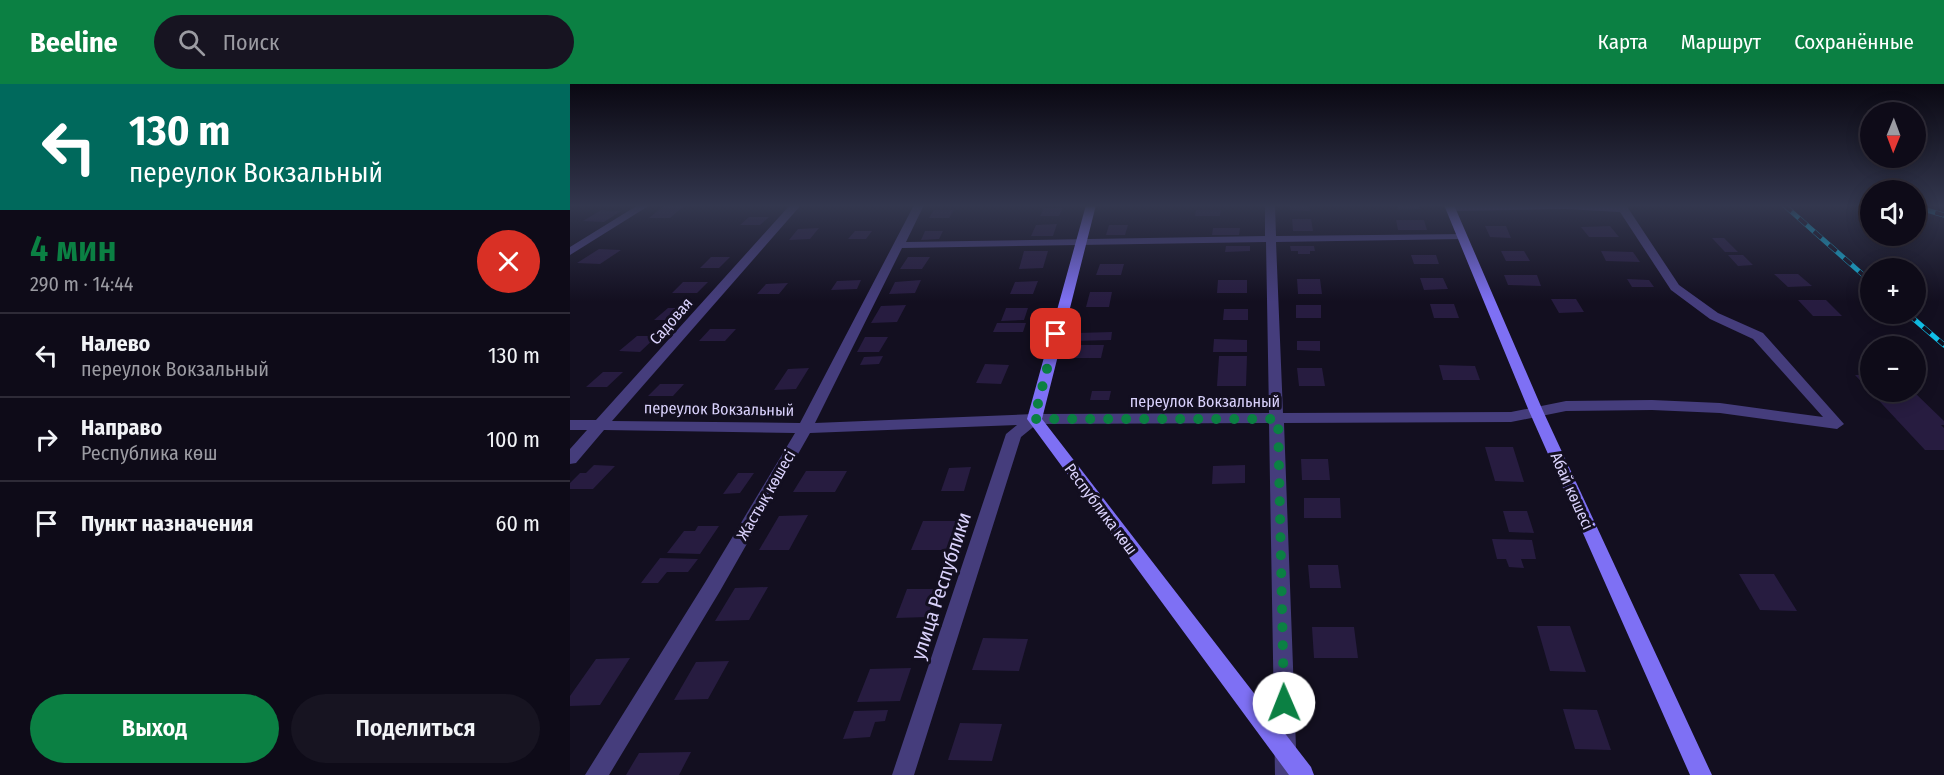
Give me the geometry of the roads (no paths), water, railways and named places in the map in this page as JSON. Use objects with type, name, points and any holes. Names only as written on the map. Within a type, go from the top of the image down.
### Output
[{"type":"main road","points":[[1034,419],[1082,237]]},
{"type":"main road","name":"Абай көшесі","points":[[1463,237],[1536,411],[1701,775]]},
{"type":"main road","name":"Республика көш","points":[[1034,419],[1303,775]]},
{"type":"street","points":[[570,252],[594,237]]},
{"type":"street","name":"Садовая","points":[[570,459],[766,237]]},
{"type":"street","name":"Жастық көшесі","points":[[596,775],[713,586],[805,428],[903,237]]},
{"type":"street","points":[[899,245],[1260,237]]},
{"type":"street","points":[[1272,237],[1286,775]]},
{"type":"street","name":"переулок Вокзальный","points":[[570,425],[805,428],[1034,419],[1511,417],[1566,406],[1720,408],[1837,424],[1758,336],[1714,316],[1675,287],[1642,237]]},
{"type":"street","name":"улица Республики","points":[[903,775],[1014,434],[1034,419]]},
{"type":"railway","points":[[1820,237],[1860,272]]},
{"type":"railway","points":[[1920,324],[1944,345]]}]
